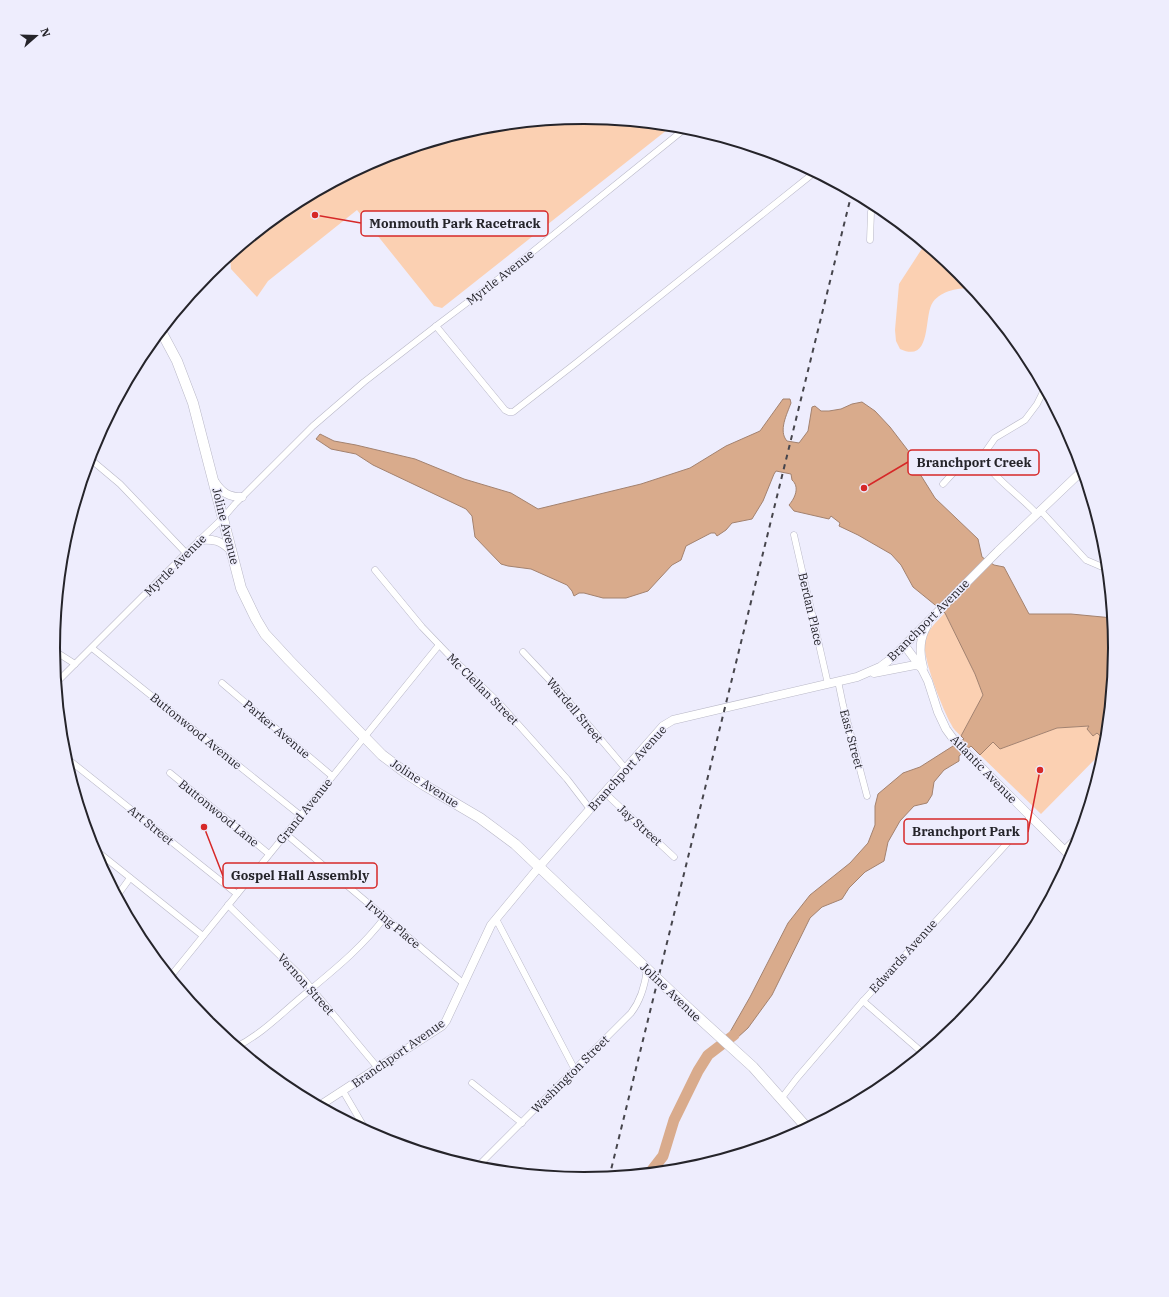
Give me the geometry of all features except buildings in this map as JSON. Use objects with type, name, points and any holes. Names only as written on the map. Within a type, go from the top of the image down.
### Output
[{"type":"main road","name":"Joline Avenue","points":[[163,335],[177,361],[193,403],[241,588],[265,634],[382,755],[406,773],[497,829],[515,844],[716,1034],[753,1067],[804,1124]]},
{"type":"street","name":"Myrtle Avenue","points":[[61,678],[223,518],[309,429],[364,382],[505,274],[680,133]]},
{"type":"street","points":[[436,326],[504,410],[513,412],[576,364],[811,176]]},
{"type":"street","points":[[870,240],[873,210]]},
{"type":"street","points":[[943,484],[960,465],[981,458],[995,438],[1025,420],[1037,404],[1043,393]]},
{"type":"street","points":[[981,458],[996,476],[1038,512],[1086,560],[1103,567]]},
{"type":"street","points":[[95,462],[120,484],[186,553]]},
{"type":"street","name":"Branchport Avenue","points":[[323,1104],[442,1026],[449,1018],[480,946],[491,925],[625,768],[667,723],[718,709],[857,677],[884,664],[905,646],[987,562],[1079,474]]},
{"type":"street","points":[[214,481],[227,495],[242,497]]},
{"type":"street","name":"Berdan Place","points":[[794,535],[828,684]]},
{"type":"street","points":[[200,540],[213,540],[221,542],[232,553]]},
{"type":"street","name":"Mc Clellan Street","points":[[375,570],[422,627],[499,704],[567,779],[590,809]]},
{"type":"street","points":[[928,681],[922,661],[920,646],[924,631],[931,619]]},
{"type":"street","name":"Grand Avenue","points":[[173,974],[439,645]]},
{"type":"street","name":"Atlantic Avenue","points":[[905,646],[920,666],[928,681],[941,719],[955,742],[1067,853]]},
{"type":"street","name":"Buttonwood Avenue","points":[[92,648],[300,815]]},
{"type":"street","name":"Wardell Street","points":[[523,652],[558,689],[625,768]]},
{"type":"street","points":[[60,655],[75,664]]},
{"type":"street","points":[[857,677],[915,665],[920,666]]},
{"type":"street","name":"East Street","points":[[838,681],[867,796]]},
{"type":"street","name":"Parker Avenue","points":[[222,683],[332,776]]},
{"type":"street","name":"Art Street","points":[[73,763],[237,894]]},
{"type":"street","name":"Buttonwood Lane","points":[[170,773],[269,854]]},
{"type":"street","name":"Jay Street","points":[[605,793],[674,857]]},
{"type":"street","name":"Edwards Avenue","points":[[781,1099],[797,1078],[863,1001],[1001,848],[1031,817]]},
{"type":"street","name":"Irving Place","points":[[286,834],[464,984]]},
{"type":"street","points":[[1064,850],[1071,843]]},
{"type":"street","points":[[103,856],[203,936]]},
{"type":"street","points":[[120,892],[130,878]]},
{"type":"street","name":"Vernon Street","points":[[228,905],[291,965],[312,988],[378,1068]]},
{"type":"street","points":[[240,1044],[263,1030],[338,967],[363,943],[385,916]]},
{"type":"street","points":[[496,919],[575,1070]]},
{"type":"street","name":"Washington Street","points":[[483,1163],[631,1013],[637,1004],[645,983],[647,969]]},
{"type":"street","points":[[863,1001],[921,1051]]},
{"type":"street","points":[[472,1083],[522,1123]]},
{"type":"street","points":[[343,1091],[362,1123]]},
{"type":"shaded area","points":[[550,125],[619,125],[666,130],[442,308],[434,306],[357,210],[268,281],[257,297],[231,269],[231,262],[239,254],[265,232],[293,212],[322,194],[353,178],[416,152],[482,134],[516,128]]},
{"type":"shaded area","points":[[923,248],[965,288],[946,292],[933,302],[930,308],[922,344],[918,350],[910,352],[900,349],[896,341],[895,330],[899,284]]},
{"type":"shaded area","points":[[783,399],[790,399],[791,403],[784,422],[784,437],[787,441],[799,443],[808,431],[812,407],[815,406],[821,411],[829,411],[841,409],[852,404],[862,402],[875,411],[890,427],[913,457],[915,466],[935,498],[978,539],[982,557],[994,565],[1004,567],[1029,614],[1071,614],[1108,618],[1108,683],[1101,737],[1097,733],[1093,736],[1087,729],[1089,726],[1057,728],[1000,749],[993,742],[980,755],[971,746],[959,756],[959,761],[944,770],[934,782],[932,795],[927,803],[914,806],[900,821],[888,842],[884,861],[865,872],[849,888],[842,899],[822,907],[810,918],[772,995],[748,1028],[737,1038],[730,1032],[750,997],[788,923],[810,895],[850,863],[868,843],[875,825],[875,806],[878,794],[903,773],[920,767],[964,739],[961,736],[983,695],[975,674],[945,613],[913,587],[901,565],[891,554],[839,526],[840,523],[831,516],[829,519],[794,511],[789,505],[796,492],[796,486],[792,480],[791,474],[776,471],[763,501],[752,519],[732,523],[726,530],[717,536],[715,533],[711,533],[686,546],[681,560],[672,565],[648,591],[626,598],[603,598],[584,593],[579,593],[574,596],[567,585],[531,569],[501,564],[475,537],[472,516],[466,509],[373,465],[356,454],[331,449],[316,439],[320,434],[334,441],[415,459],[464,479],[511,493],[538,509],[641,484],[690,468],[726,446],[760,431]]},
{"type":"shaded area","points":[[945,613],[975,674],[983,695],[961,736],[947,717],[934,684],[925,650],[926,638],[930,630]]},
{"type":"shaded area","points":[[1090,726],[1087,729],[1093,736],[1097,733],[1101,737],[1099,751],[1098,756],[1041,814],[980,755],[993,742],[1000,749],[1057,728]]},
{"type":"waterway","points":[[653,1169],[663,1156],[674,1120],[698,1071],[708,1055],[734,1035]]},
{"type":"railway","points":[[610,1172],[851,196]]},
{"type":"place","name":"Monmouth Park Racetrack","points":[[315,215]]},
{"type":"place","name":"Branchport Creek","points":[[864,488]]},
{"type":"place","name":"Branchport Park","points":[[1040,770]]},
{"type":"place","name":"Gospel Hall Assembly","points":[[204,827]]}]
